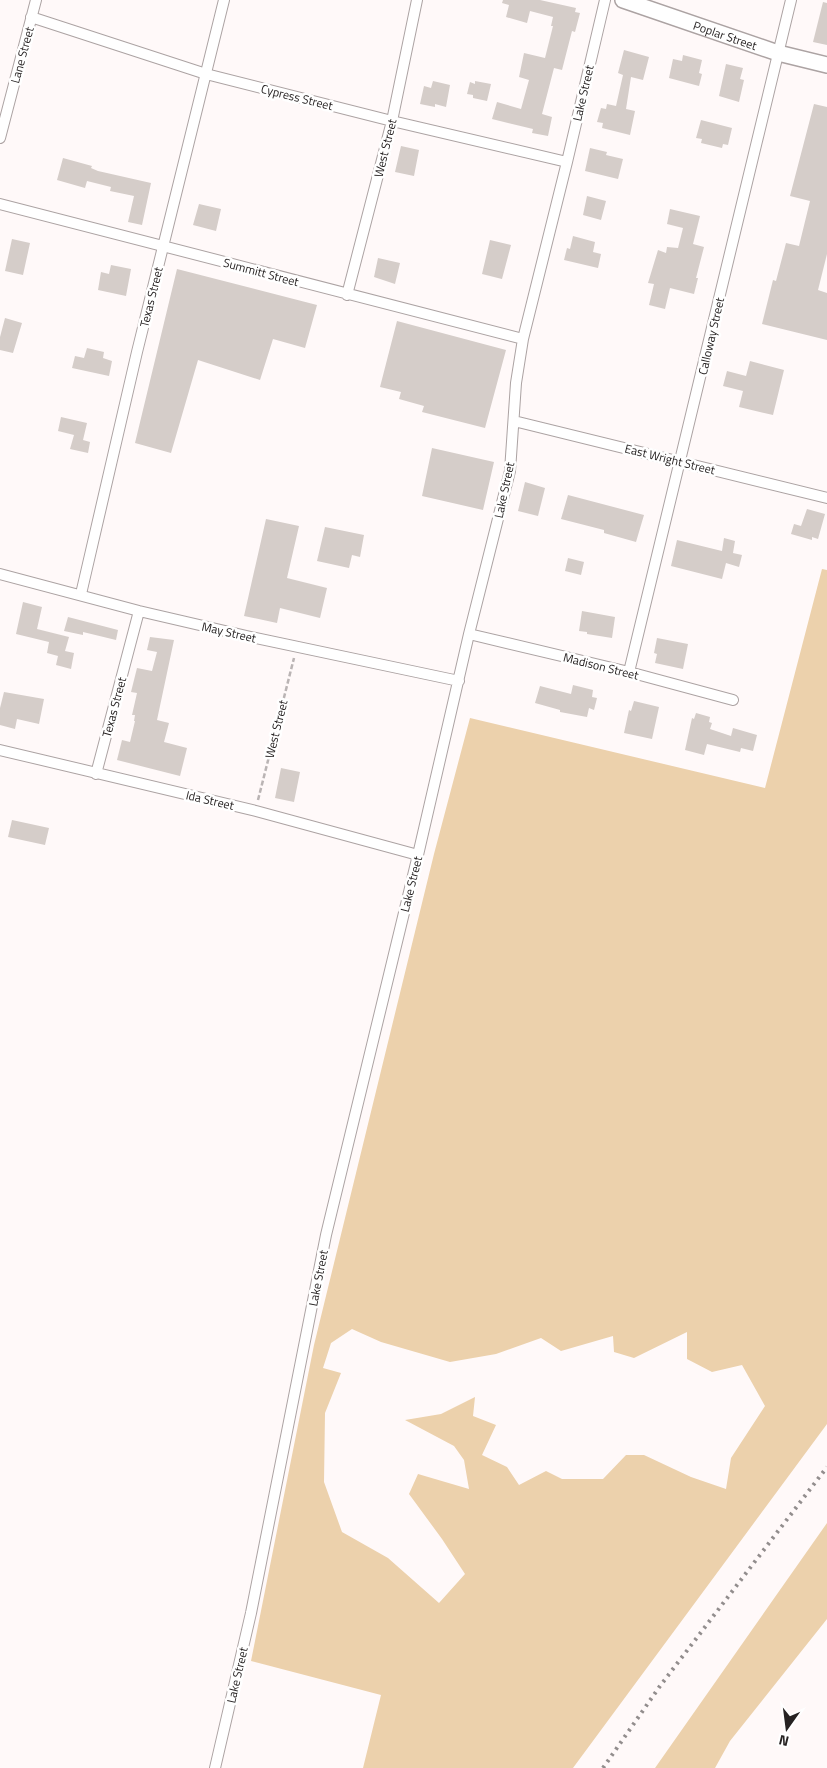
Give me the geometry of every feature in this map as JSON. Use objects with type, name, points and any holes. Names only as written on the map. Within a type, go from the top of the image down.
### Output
[{"type":"street","name":"Lane Street","points":[[0,138],[36,0]]},
{"type":"street","name":"Texas Street","points":[[81,594],[136,352],[224,0]]},
{"type":"street","name":"West Street","points":[[347,295],[392,121],[417,0]]},
{"type":"street","name":"Lake Street","points":[[215,1768],[251,1614],[326,1235],[418,855],[469,634],[510,472],[516,383],[522,340],[567,162],[605,0]]},
{"type":"street","name":"Poplar Street","points":[[623,0],[778,53],[827,66]]},
{"type":"street","name":"Calloway Street","points":[[629,672],[792,0]]},
{"type":"street","name":"Cypress Street","points":[[32,17],[206,74],[392,121],[567,162]]},
{"type":"street","name":"Summitt Street","points":[[0,204],[522,340]]},
{"type":"street","name":"East Wright Street","points":[[514,421],[827,498]]},
{"type":"street","name":"May Street","points":[[0,574],[81,594],[139,611],[296,647],[459,681]]},
{"type":"street","name":"Texas Street","points":[[96,774],[139,611]]},
{"type":"street","name":"Madison Street","points":[[469,634],[629,672],[733,700]]},
{"type":"street","name":"Ida Street","points":[[0,750],[256,811],[418,855]]},
{"type":"path","name":"West Street","points":[[256,811],[296,647]]},
{"type":"shaded area","points":[[822,569],[827,570],[827,1424],[573,1768],[363,1768],[381,1695],[251,1661],[314,1345],[434,854],[470,718],[765,788]],"holes":[[[352,1329],[381,1342],[450,1362],[496,1354],[541,1338],[561,1351],[613,1336],[614,1352],[634,1358],[687,1332],[687,1359],[712,1372],[742,1365],[765,1406],[731,1458],[726,1489],[691,1477],[644,1455],[626,1455],[603,1479],[562,1479],[546,1471],[519,1485],[507,1467],[482,1455],[496,1425],[473,1416],[475,1397],[441,1414],[405,1420],[454,1446],[464,1460],[469,1489],[418,1474],[409,1494],[465,1574],[439,1603],[388,1558],[342,1532],[324,1482],[325,1413],[341,1373],[323,1368],[331,1343]]]},
{"type":"shaded area","points":[[827,1523],[827,1619],[730,1741],[715,1768],[655,1768]]},
{"type":"building","points":[[503,0],[540,0],[576,8],[575,12],[580,13],[575,32],[572,31],[562,70],[554,68],[542,114],[552,117],[548,136],[532,133],[533,129],[492,119],[497,102],[521,109],[529,80],[519,77],[524,53],[545,58],[553,26],[551,26],[553,17],[530,11],[527,23],[506,17],[509,5],[502,3]]},
{"type":"building","points":[[823,2],[827,3],[827,45],[813,42]]},
{"type":"building","points":[[624,50],[649,57],[643,80],[631,77],[626,109],[635,111],[630,135],[602,128],[603,123],[597,122],[601,108],[606,109],[607,104],[616,106],[623,75],[618,73]]},
{"type":"building","points":[[683,55],[702,60],[699,73],[702,74],[699,86],[669,78],[673,59],[682,61]]},
{"type":"building","points":[[726,64],[743,68],[740,79],[744,80],[739,102],[719,96]]},
{"type":"building","points":[[433,81],[450,85],[446,107],[435,104],[435,107],[420,104],[424,86],[431,88]]},
{"type":"building","points":[[475,81],[491,84],[487,101],[473,98],[473,95],[467,94],[470,82],[475,84]]},
{"type":"building","points":[[814,104],[827,107],[827,254],[818,290],[827,293],[827,340],[762,324],[773,280],[776,281],[786,243],[799,246],[810,201],[790,196]]},
{"type":"building","points":[[701,120],[732,128],[728,145],[723,144],[722,148],[701,143],[702,139],[696,138]]},
{"type":"building","points":[[401,146],[419,150],[414,176],[395,172]]},
{"type":"building","points":[[590,148],[607,152],[606,155],[623,159],[618,179],[585,171]]},
{"type":"building","points":[[63,158],[92,166],[91,168],[98,171],[151,183],[142,225],[128,222],[134,196],[110,191],[111,187],[87,181],[85,188],[57,180]]},
{"type":"building","points":[[587,196],[606,201],[601,220],[583,215]]},
{"type":"building","points":[[199,204],[221,209],[216,231],[193,225]]},
{"type":"building","points":[[670,209],[700,216],[693,244],[704,247],[694,294],[670,288],[665,309],[649,305],[654,284],[648,283],[658,250],[666,253],[667,247],[678,248],[683,228],[667,224]]},
{"type":"building","points":[[573,236],[595,242],[593,252],[601,254],[598,268],[564,260],[567,248],[570,249]]},
{"type":"building","points":[[12,239],[30,243],[23,275],[5,271]]},
{"type":"building","points":[[490,240],[511,245],[502,279],[482,274]]},
{"type":"building","points":[[378,258],[400,263],[395,284],[374,277]]},
{"type":"building","points":[[111,265],[131,269],[126,296],[98,290],[101,272],[109,274]]},
{"type":"building","points":[[177,269],[317,305],[305,348],[273,339],[260,380],[198,360],[171,453],[135,443]]},
{"type":"building","points":[[5,318],[22,323],[13,353],[0,350],[0,337]]},
{"type":"building","points":[[397,321],[506,350],[485,428],[422,412],[424,406],[399,399],[401,392],[380,387]]},
{"type":"building","points":[[87,348],[104,352],[103,358],[112,361],[109,376],[72,368],[75,356],[84,358]]},
{"type":"building","points":[[750,361],[784,370],[773,415],[739,407],[743,391],[723,386],[727,371],[746,376]]},
{"type":"building","points":[[61,417],[87,423],[83,440],[90,442],[88,453],[70,449],[74,435],[58,431]]},
{"type":"building","points":[[432,448],[494,462],[483,510],[422,496]]},
{"type":"building","points":[[525,482],[545,488],[538,516],[518,511]]},
{"type":"building","points":[[568,495],[644,515],[636,542],[604,533],[604,530],[561,519]]},
{"type":"building","points":[[807,509],[825,514],[818,539],[812,537],[812,540],[791,534],[794,524],[801,526]]},
{"type":"building","points":[[266,519],[299,526],[287,578],[327,588],[320,618],[280,608],[277,623],[244,616]]},
{"type":"building","points":[[325,527],[364,535],[360,557],[352,555],[349,568],[317,561]]},
{"type":"building","points":[[724,538],[735,541],[733,553],[742,555],[739,567],[726,563],[722,579],[671,566],[677,540],[722,551]]},
{"type":"building","points":[[568,558],[584,562],[581,575],[565,571]]},
{"type":"building","points":[[23,602],[42,607],[37,629],[69,637],[65,651],[74,653],[71,669],[56,665],[58,656],[47,653],[49,642],[16,634]]},
{"type":"building","points":[[582,611],[615,617],[612,638],[579,631]]},
{"type":"building","points":[[68,617],[118,630],[116,640],[83,632],[83,635],[64,631]]},
{"type":"building","points":[[150,637],[174,640],[157,720],[169,723],[164,742],[187,748],[180,776],[117,760],[122,740],[130,742],[135,721],[135,715],[132,715],[137,693],[131,692],[137,668],[152,671],[157,652],[147,650]]},
{"type":"building","points":[[657,638],[688,644],[683,669],[655,663],[657,654],[654,653]]},
{"type":"building","points":[[573,685],[593,690],[592,697],[597,698],[594,710],[589,708],[587,717],[560,712],[560,710],[535,703],[540,686],[571,694]]},
{"type":"building","points":[[4,692],[44,699],[39,724],[17,719],[15,729],[0,725],[0,708]]},
{"type":"building","points":[[634,701],[659,707],[652,739],[624,733],[629,710],[631,711]]},
{"type":"building","points":[[696,713],[710,717],[709,722],[712,723],[710,729],[731,736],[733,728],[757,735],[753,751],[741,748],[740,752],[707,744],[704,755],[685,750],[692,718],[694,719]]},
{"type":"building","points":[[281,768],[300,772],[294,802],[275,798]]},
{"type":"building","points":[[12,820],[49,828],[45,845],[8,837]]},
{"type":"railway","points":[[603,1768],[660,1686],[827,1467]]}]
